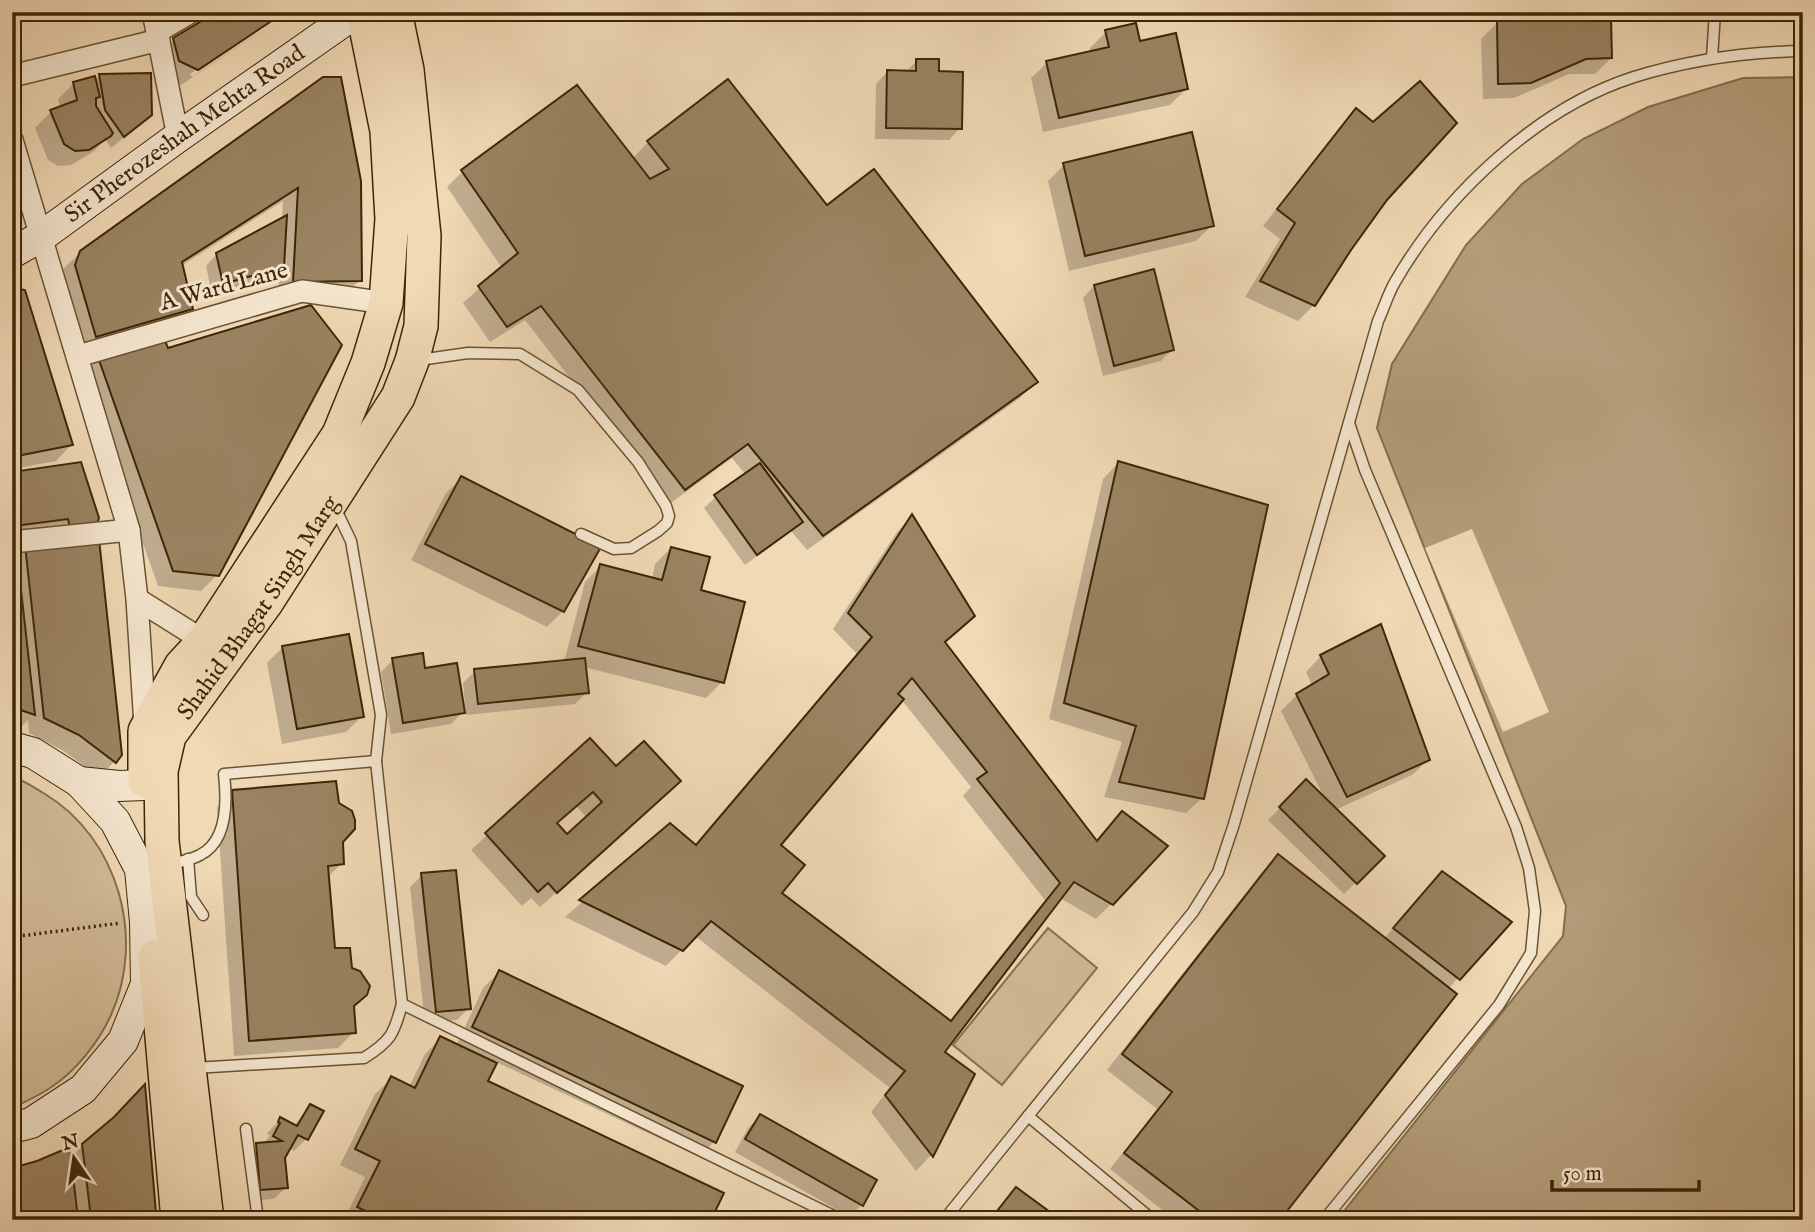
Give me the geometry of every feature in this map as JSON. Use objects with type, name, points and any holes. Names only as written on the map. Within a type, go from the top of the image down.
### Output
[{"type":"main road","name":"Shahid Bhagat Singh Marg","points":[[150,758],[266,603],[317,496],[368,363],[386,303],[392,219],[387,131],[363,12]]},
{"type":"main road","name":"Shahid Bhagat Singh Marg","points":[[207,1220],[177,1069],[160,1029],[144,807],[150,758],[181,666],[204,641],[398,397],[412,361],[421,326],[425,236],[407,70],[395,12]]},
{"type":"main road","name":"Shahid Bhagat Singh Marg","points":[[150,758],[160,782],[177,863],[181,997],[177,1069],[178,1220]]},
{"type":"street","points":[[12,76],[156,28],[191,12]]},
{"type":"street","name":"Sir Pherozeshah Mehta Road","points":[[12,253],[42,236],[357,12]]},
{"type":"street","points":[[156,28],[178,137]]},
{"type":"street","points":[[12,141],[129,530],[137,599],[150,758],[119,786],[79,782]]},
{"type":"street","name":"A Ward Lane","points":[[78,356],[302,291],[386,303]]},
{"type":"street","points":[[12,542],[129,530]]},
{"type":"street","points":[[137,599],[204,641]]},
{"type":"street","points":[[12,747],[33,753],[79,782],[115,821],[140,869],[145,922],[146,984],[123,1041],[83,1089],[31,1123],[12,1128]]},
{"type":"street","points":[[123,1041],[142,1041],[160,1029],[181,997]]},
{"type":"lane","points":[[1712,58],[1715,12]]},
{"type":"lane","points":[[944,1220],[1193,912],[1218,872],[1378,321],[1394,283],[1427,234],[1461,192],[1517,140],[1571,105],[1633,78],[1712,58],[1803,51]]},
{"type":"lane","points":[[412,361],[468,353],[520,354],[578,390],[638,462],[666,506],[669,516],[667,523],[658,531],[631,548],[614,549],[581,534]]},
{"type":"lane","points":[[1324,1220],[1499,1005],[1531,953],[1535,911],[1529,868],[1516,827],[1370,483],[1349,423]]},
{"type":"lane","points":[[177,1069],[364,1058],[386,1044],[402,1004],[376,761],[381,715],[351,541],[339,516],[317,496]]},
{"type":"lane","points":[[203,915],[191,897],[177,863],[201,855],[215,842],[227,806],[224,774],[376,761]]},
{"type":"lane","points":[[402,1004],[842,1220]]},
{"type":"lane","points":[[1028,1116],[1153,1220]]},
{"type":"lane","points":[[246,1129],[258,1220]]},
{"type":"path","points":[[12,937],[126,923]]},
{"type":"shaded area","points":[[1803,77],[1803,1220],[1337,1220],[1563,936],[1566,906],[1377,428],[1392,364],[1466,245],[1522,184],[1583,139],[1648,107],[1743,78]]},
{"type":"shaded area","points":[[12,777],[45,794],[70,813],[91,836],[107,863],[118,892],[125,923],[126,954],[121,985],[111,1015],[93,1046],[59,1081],[41,1094],[12,1108]]},
{"type":"shaded area","points":[[1048,928],[1097,968],[1002,1085],[953,1045]]},
{"type":"pier","points":[[1472,529],[1549,712],[1503,732],[1425,548]]},
{"type":"building","points":[[217,12],[285,12],[198,70],[179,61],[173,38]]},
{"type":"building","points":[[1611,18],[1612,58],[1586,59],[1531,83],[1498,84],[1497,21]]},
{"type":"building","points":[[1136,23],[1140,41],[1176,33],[1188,89],[1059,118],[1046,61],[1109,47],[1105,30]]},
{"type":"building","points":[[916,59],[939,59],[939,71],[963,72],[962,129],[886,128],[887,70],[916,71]]},
{"type":"building","points":[[151,73],[152,115],[124,137],[105,110],[99,74]]},
{"type":"building","points":[[95,76],[100,97],[96,98],[96,106],[113,133],[89,150],[75,151],[64,144],[50,110],[77,100],[73,82]]},
{"type":"building","points":[[323,77],[341,77],[361,181],[362,281],[293,282],[298,188],[182,262],[193,309],[96,337],[75,265],[80,251]]},
{"type":"building","points":[[728,79],[827,205],[874,169],[1038,382],[823,536],[748,444],[685,490],[541,306],[507,327],[478,286],[518,253],[461,170],[577,85],[650,179],[669,169],[647,141]]},
{"type":"building","points":[[1420,81],[1457,123],[1387,200],[1315,306],[1260,281],[1295,223],[1277,209],[1356,108],[1373,122]]},
{"type":"building","points":[[1192,132],[1214,226],[1085,256],[1063,163]]},
{"type":"building","points":[[287,215],[284,267],[223,284],[216,253]]},
{"type":"building","points":[[1154,269],[1174,350],[1114,366],[1094,285]]},
{"type":"building","points":[[12,290],[25,290],[73,445],[12,457]]},
{"type":"building","points":[[311,305],[342,345],[219,576],[173,571],[98,357],[164,338],[168,348]]},
{"type":"building","points":[[1118,461],[1268,505],[1204,799],[1119,782],[1136,726],[1064,703]]},
{"type":"building","points":[[81,462],[99,518],[96,526],[70,528],[68,519],[14,526],[12,472]]},
{"type":"building","points":[[760,463],[803,522],[757,555],[714,495]]},
{"type":"building","points":[[461,476],[601,547],[564,612],[425,544]]},
{"type":"building","points":[[912,514],[975,616],[945,642],[1097,841],[1122,811],[1168,846],[1113,905],[1074,882],[945,1052],[975,1074],[933,1157],[885,1095],[905,1071],[711,921],[683,951],[579,900],[670,823],[696,845],[872,637],[848,613]],"holes":[[[912,678],[987,772],[977,779],[1060,883],[951,1021],[782,893],[805,865],[781,845],[904,699],[898,694]]]},
{"type":"building","points":[[99,539],[122,755],[116,763],[79,735],[44,718],[25,545]]},
{"type":"building","points":[[16,545],[35,715],[12,707],[12,546]]},
{"type":"building","points":[[671,547],[710,557],[701,590],[745,602],[724,683],[578,646],[600,564],[662,580]]},
{"type":"building","points":[[1381,624],[1430,760],[1347,797],[1296,694],[1329,674],[1320,655]]},
{"type":"building","points":[[349,634],[364,717],[297,729],[282,646]]},
{"type":"building","points":[[423,653],[425,668],[457,663],[465,713],[403,723],[392,658]]},
{"type":"building","points":[[585,658],[589,693],[478,704],[474,669]]},
{"type":"building","points":[[590,738],[616,766],[644,741],[681,781],[557,893],[548,883],[538,892],[485,833]],"holes":[[[593,792],[602,802],[567,834],[557,823]]]},
{"type":"building","points":[[1306,779],[1385,856],[1357,884],[1279,807]]},
{"type":"building","points":[[336,781],[339,803],[352,811],[355,829],[343,842],[344,864],[328,866],[335,948],[350,948],[352,968],[360,971],[370,986],[367,995],[354,1006],[356,1033],[249,1041],[232,790]]},
{"type":"building","points":[[1278,854],[1457,994],[1280,1220],[1211,1220],[1124,1153],[1172,1092],[1122,1054]]},
{"type":"building","points":[[456,870],[471,1009],[436,1012],[421,873]]},
{"type":"building","points":[[1442,871],[1512,922],[1460,980],[1393,928]]},
{"type":"building","points":[[499,970],[743,1086],[716,1143],[472,1027]]},
{"type":"building","points":[[440,1036],[497,1063],[488,1081],[724,1193],[711,1220],[443,1220],[425,1211],[421,1220],[385,1220],[357,1207],[380,1161],[355,1149],[391,1076],[415,1088]]},
{"type":"building","points":[[145,1084],[156,1213],[91,1218],[82,1144],[114,1117]]},
{"type":"building","points":[[310,1104],[324,1111],[308,1140],[298,1135],[285,1158],[288,1188],[260,1190],[256,1143],[282,1141],[273,1136],[280,1117],[297,1126]]},
{"type":"building","points":[[760,1114],[877,1180],[863,1206],[745,1139]]},
{"type":"building","points":[[70,1147],[78,1220],[12,1220],[12,1168]]},
{"type":"building","points":[[1016,1187],[1061,1220],[990,1220]]}]
